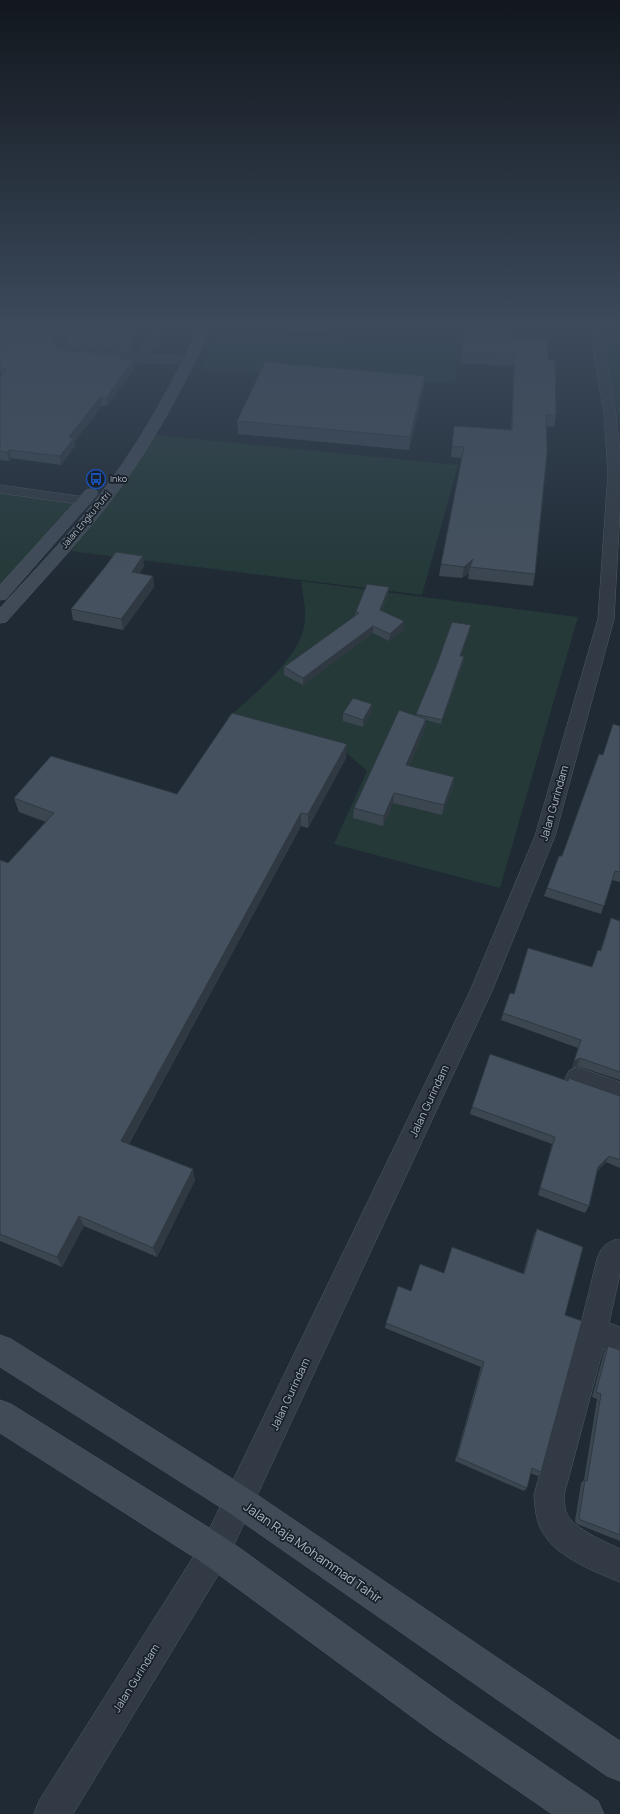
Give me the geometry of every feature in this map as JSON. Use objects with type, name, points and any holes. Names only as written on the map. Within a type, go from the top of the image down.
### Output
[{"type":"main road","name":"Jalan Engku Putri","points":[[0,595],[85,501],[116,462],[149,413]]},
{"type":"main road","name":"Jalan Engku Putri","points":[[0,618],[81,529],[130,464],[162,413]]},
{"type":"main road","name":"Jalan Raja Mohammad Tahir","points":[[0,1350],[239,1501],[620,1763]]},
{"type":"main road","points":[[0,1415],[215,1551],[447,1720],[585,1814]]},
{"type":"street","name":"Jalan Gurindam","points":[[52,1814],[215,1551],[481,991],[545,836],[606,619],[618,473],[610,413]]},
{"type":"street","points":[[0,489],[85,501]]},
{"type":"street","points":[[577,1078],[620,1093]]},
{"type":"street","points":[[620,1253],[616,1253],[610,1259],[593,1332],[549,1495],[551,1511],[556,1527],[571,1540],[620,1566]]},
{"type":"street","points":[[593,1332],[620,1341]]},
{"type":"green space","points":[[618,413],[620,413],[620,425]]},
{"type":"green space","points":[[156,435],[458,465],[422,595],[71,551],[118,490]]},
{"type":"green space","points":[[0,492],[75,504],[0,587]]},
{"type":"green space","points":[[301,581],[578,617],[500,888],[334,844],[367,771],[337,745],[227,718],[261,689],[283,665],[300,640],[304,627],[305,616]]},
{"type":"building","points":[[0,413],[88,413],[69,437],[74,438],[60,456],[9,450],[7,452],[0,451]]},
{"type":"building","points":[[241,413],[416,413],[410,437],[237,421]]},
{"type":"building","points":[[513,413],[556,413],[556,416],[546,415],[547,452],[535,574],[470,567],[473,559],[464,567],[441,564],[464,447],[452,446],[454,426],[512,430]]},
{"type":"building","points":[[116,552],[143,556],[132,572],[153,576],[121,619],[71,609],[105,567]]},
{"type":"building","points":[[367,584],[389,587],[380,610],[404,621],[390,634],[373,626],[303,678],[284,667],[359,613],[356,611]]},
{"type":"building","points":[[452,622],[471,625],[460,656],[464,656],[442,720],[416,714],[437,664]]},
{"type":"building","points":[[353,698],[372,704],[363,720],[343,713]]},
{"type":"building","points":[[399,710],[426,719],[406,765],[454,777],[444,805],[394,793],[384,816],[354,808]]},
{"type":"building","points":[[232,713],[347,744],[308,814],[301,813],[121,1141],[193,1169],[153,1248],[79,1216],[57,1257],[0,1234],[0,860],[8,863],[54,813],[14,798],[51,756],[177,794]]},
{"type":"building","points":[[613,724],[620,726],[620,872],[615,871],[604,906],[547,888],[559,856],[562,856],[599,754],[603,755]]},
{"type":"building","points":[[611,918],[620,921],[620,1072],[580,1058],[574,1061],[581,1040],[503,1013],[510,993],[514,994],[528,948],[592,967],[598,950],[601,951]]},
{"type":"building","points":[[490,1054],[568,1081],[570,1077],[571,1079],[620,1096],[620,1160],[609,1156],[598,1167],[589,1206],[540,1188],[555,1137],[472,1107]]},
{"type":"building","points":[[537,1229],[583,1247],[565,1315],[582,1321],[541,1472],[532,1468],[527,1488],[457,1457],[484,1362],[386,1323],[398,1286],[411,1291],[420,1264],[444,1273],[452,1247],[524,1274]]},
{"type":"building","points":[[608,1346],[620,1350],[620,1535],[579,1518],[585,1480],[587,1481],[601,1394],[596,1392]]},
{"type":"place","name":"Inko","points":[[96,479]]}]
